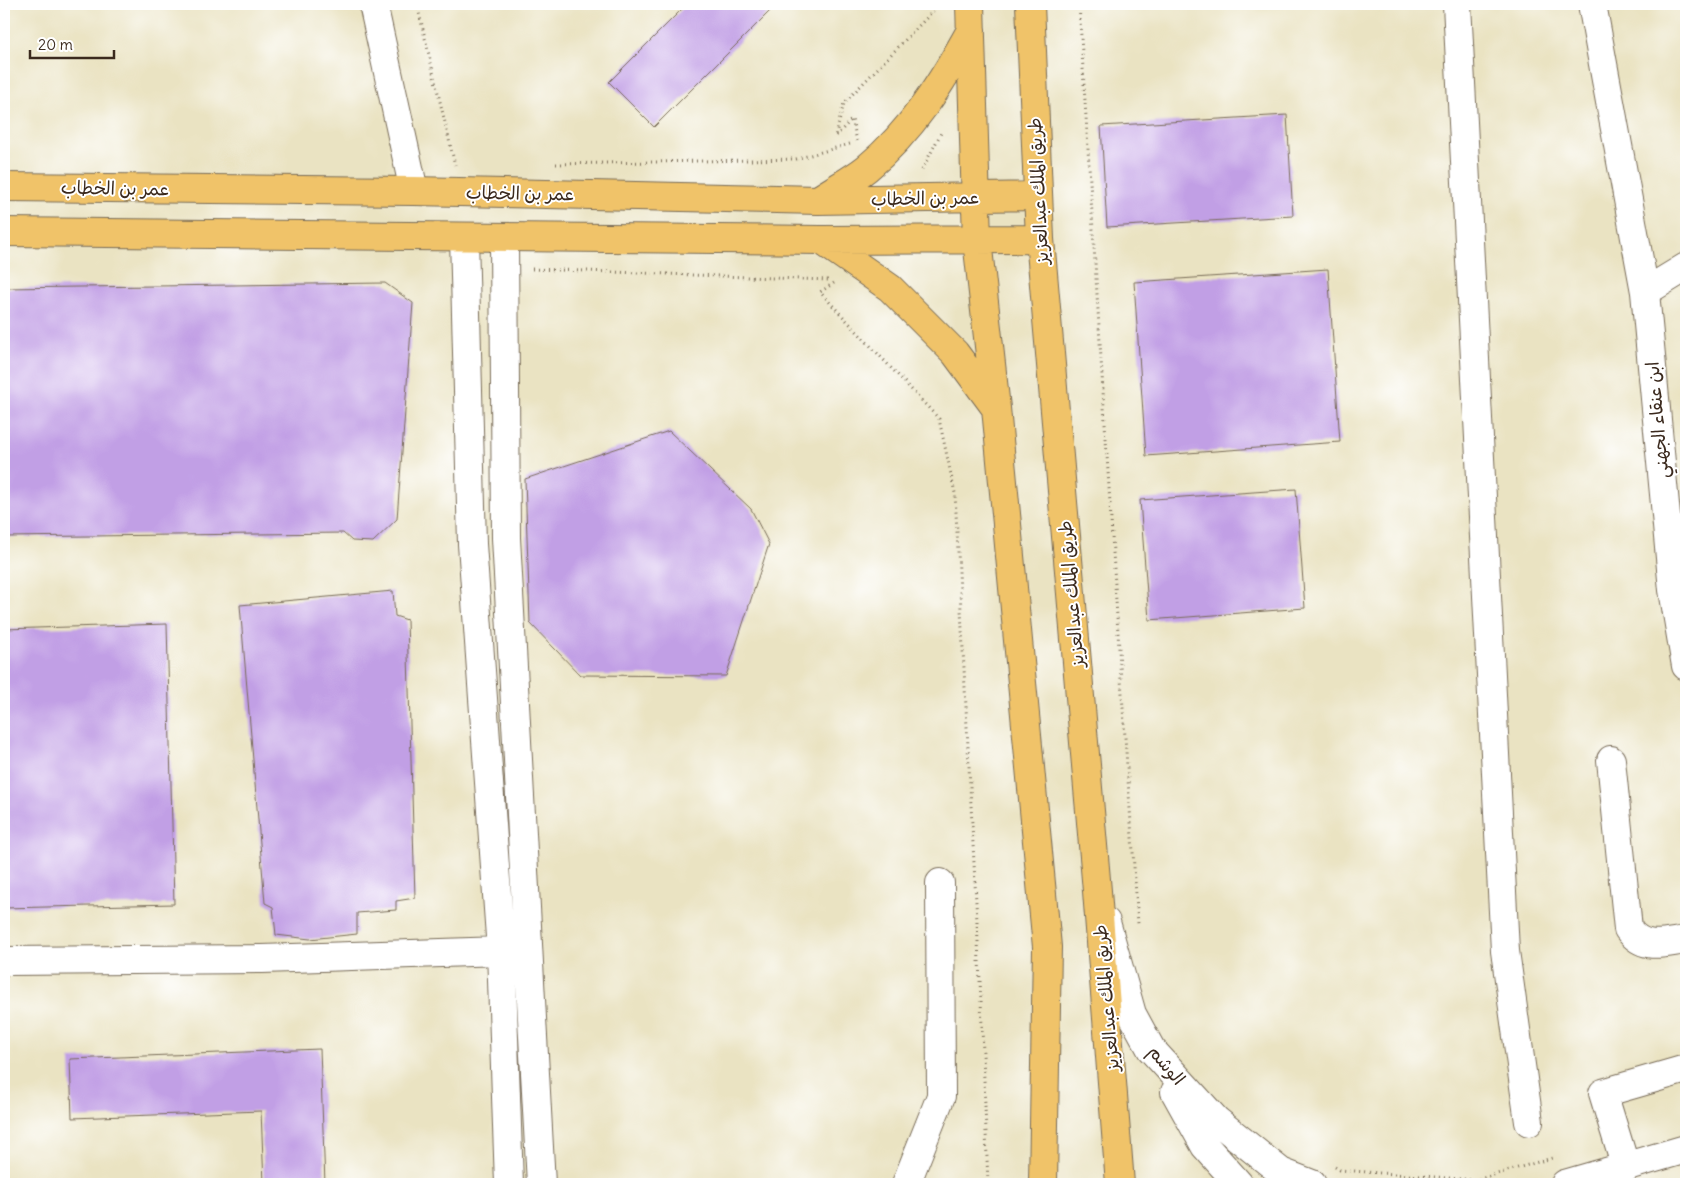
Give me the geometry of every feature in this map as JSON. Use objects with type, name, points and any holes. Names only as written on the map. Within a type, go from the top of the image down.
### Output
[{"type":"main road","name":"طريق الملك عبدالعزيز","points":[[1030,4],[1036,196],[1097,891],[1120,1184]]},
{"type":"main road","points":[[971,16],[974,198],[977,240],[996,408],[1047,947],[1043,1184]]},
{"type":"main road","points":[[818,200],[866,168],[911,125],[945,77],[971,16]]},
{"type":"main road","name":"عمر بن الخطاب","points":[[4,187],[414,191],[818,200],[1036,196]]},
{"type":"main road","points":[[4,232],[821,240],[1040,239]]},
{"type":"main road","points":[[821,240],[890,288],[955,353],[996,408]]},
{"type":"street","points":[[373,4],[414,191]]},
{"type":"street","points":[[1457,4],[1506,950],[1529,1122]]},
{"type":"street","name":"ابن عنقاء الجهني","points":[[1592,4],[1645,292],[1674,590],[1686,666]]},
{"type":"street","points":[[464,237],[472,544],[501,951],[509,1184]]},
{"type":"street","points":[[504,237],[506,538],[541,1184]]},
{"type":"street","points":[[1645,292],[1686,267]]},
{"type":"street","points":[[1611,760],[1628,930],[1634,938],[1649,945],[1686,940]]},
{"type":"street","points":[[906,1184],[941,1096],[940,883]]},
{"type":"street","name":"الوشم","points":[[1097,891],[1132,1014],[1151,1049],[1216,1120],[1282,1172],[1312,1184]]},
{"type":"street","points":[[4,961],[262,959],[501,951]]},
{"type":"street","points":[[1151,1049],[1205,1146],[1239,1184]]},
{"type":"street","points":[[1626,1168],[1603,1093],[1686,1069]]},
{"type":"street","points":[[1565,1184],[1626,1168],[1686,1149]]},
{"type":"path","points":[[417,4],[456,168]]},
{"type":"path","points":[[549,164],[796,159],[857,142],[852,119],[835,137],[844,103],[940,4]]},
{"type":"path","points":[[1079,4],[1138,931]]},
{"type":"path","points":[[919,176],[945,126]]},
{"type":"path","points":[[504,268],[838,280],[820,292],[939,419],[955,493],[988,1184]]},
{"type":"path","points":[[1332,1165],[1340,1170],[1476,1180],[1561,1155]]},
{"type":"building","points":[[687,4],[777,4],[654,127],[609,82]]},
{"type":"building","points":[[1287,115],[1293,216],[1107,227],[1101,126]]},
{"type":"building","points":[[1328,269],[1340,442],[1146,456],[1134,282]]},
{"type":"building","points":[[385,283],[413,303],[397,519],[373,542],[352,541],[343,533],[4,537],[4,288]]},
{"type":"building","points":[[669,431],[751,509],[769,544],[726,676],[580,675],[530,623],[525,479]]},
{"type":"building","points":[[1296,489],[1305,608],[1149,620],[1140,500]]},
{"type":"building","points":[[393,591],[395,616],[407,620],[415,898],[396,901],[396,910],[357,913],[357,934],[310,939],[276,935],[273,907],[265,903],[240,605]]},
{"type":"building","points":[[167,624],[174,904],[4,908],[4,629]]},
{"type":"building","points":[[320,1049],[325,1184],[264,1184],[261,1111],[72,1118],[70,1059]]}]
